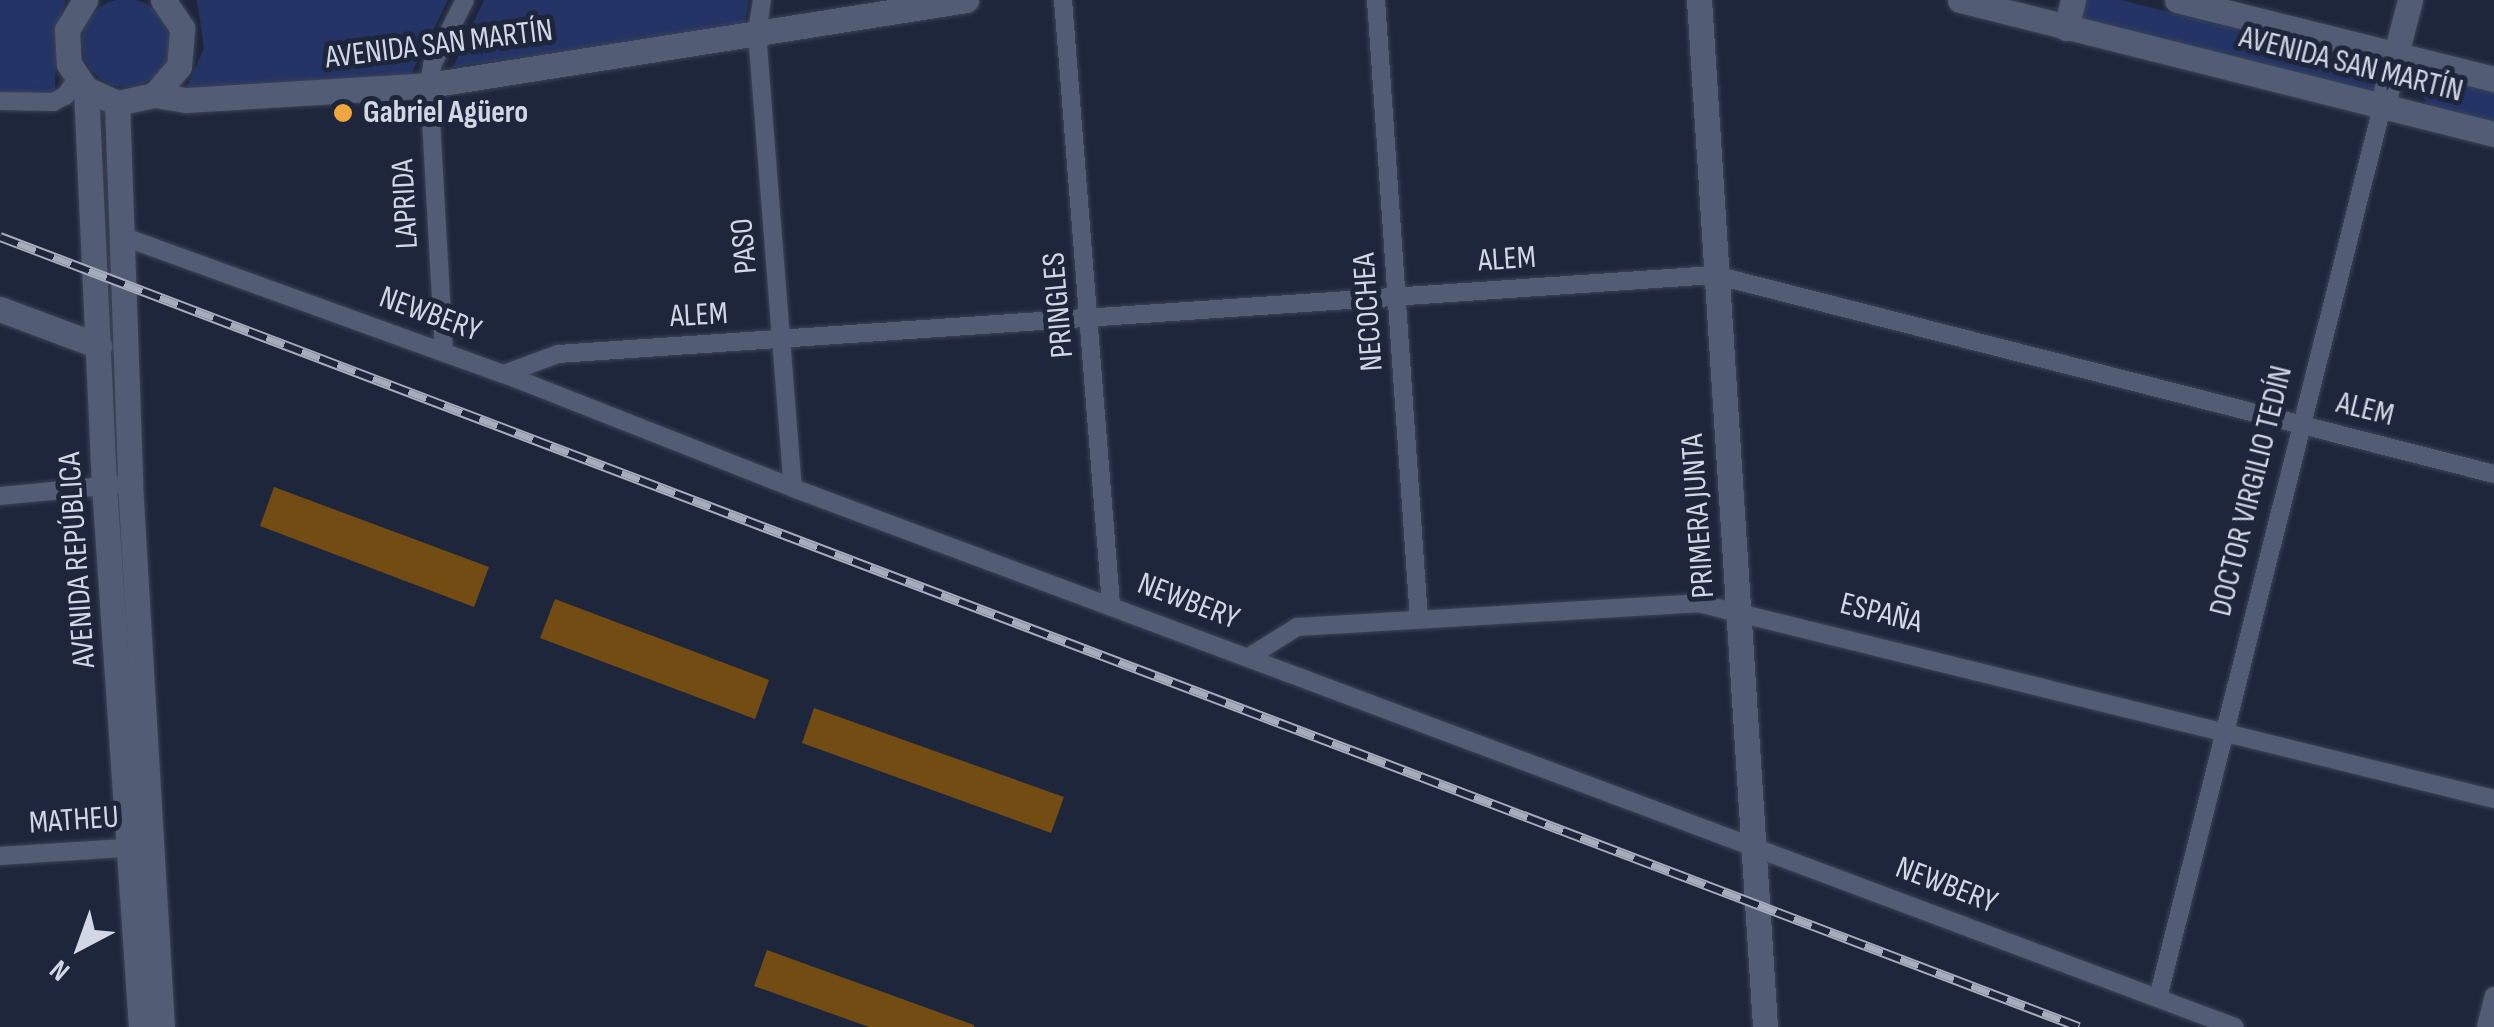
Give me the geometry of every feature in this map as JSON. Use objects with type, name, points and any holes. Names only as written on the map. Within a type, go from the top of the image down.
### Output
[{"type":"main road","name":"AVENIDA REPÚBLICA","points":[[85,0],[67,30],[65,47],[82,84],[99,346],[117,485],[141,847],[162,1027]]},
{"type":"main road","points":[[154,95],[180,66],[184,48],[182,28],[163,0]]},
{"type":"main road","name":"AVENIDA SAN MARTÍN","points":[[117,102],[154,95],[186,100],[429,85],[966,0]]},
{"type":"main road","name":"PRIMERA JUNTA","points":[[1699,0],[1765,1027]]},
{"type":"main road","name":"AVENIDA SAN MARTÍN","points":[[1960,0],[2494,134]]},
{"type":"main road","points":[[2066,28],[2073,0]]},
{"type":"main road","name":"AVENIDA SAN MARTÍN","points":[[2176,0],[2494,80]]},
{"type":"main road","name":"DOCTOR VIRGILIO TEDÍN","points":[[2382,107],[2410,0]]},
{"type":"main road","points":[[82,84],[117,102]]},
{"type":"main road","name":"AVENIDA REPÚBLICA","points":[[117,102],[117,485]]},
{"type":"main road","points":[[0,309],[99,346]]},
{"type":"main road","name":"AVENIDA REPÚBLICA","points":[[140,1027],[141,847]]},
{"type":"street","name":"LAPRIDA","points":[[444,352],[429,85],[432,65],[465,0]]},
{"type":"street","name":"PASO","points":[[762,0],[756,33],[793,488]]},
{"type":"street","name":"PRINGLES","points":[[1063,0],[1092,320],[1111,605]]},
{"type":"street","name":"NECOCHEA","points":[[1376,0],[1419,620]]},
{"type":"street","points":[[0,101],[52,102],[82,84]]},
{"type":"street","name":"DOCTOR VIRGILIO TEDÍN","points":[[2158,998],[2382,107]]},
{"type":"street","name":"NEWBERY","points":[[119,234],[504,374],[793,488],[2235,1027]]},
{"type":"street","name":"ALEM","points":[[504,374],[558,354],[784,342],[1714,276],[2494,474]]},
{"type":"street","points":[[0,496],[117,485]]},
{"type":"street","name":"ESPAÑA","points":[[1249,658],[1296,627],[1698,602],[2494,799]]},
{"type":"street","name":"MATHEU","points":[[0,856],[141,847]]},
{"type":"street","points":[[2486,1027],[2494,996]]},
{"type":"shaded area","points":[[117,-1],[135,-1],[151,6],[163,18],[170,43],[163,68],[151,80],[135,87],[117,87],[101,80],[89,68],[82,52],[82,34],[89,18],[101,6]]},
{"type":"shaded area","points":[[0,0],[66,0],[57,27],[55,89],[45,96],[0,93]]},
{"type":"shaded area","points":[[197,0],[448,0],[410,76],[187,87],[204,48]]},
{"type":"shaded area","points":[[484,0],[749,0],[744,27],[453,67]]},
{"type":"shaded area","points":[[2079,0],[2121,0],[2385,66],[2377,100],[2074,23]]},
{"type":"shaded area","points":[[2438,79],[2494,92],[2494,123],[2435,110],[2426,103],[2420,88]]},
{"type":"building","points":[[274,487],[489,567],[474,607],[260,526]]},
{"type":"building","points":[[555,599],[769,680],[755,719],[540,638]]},
{"type":"building","points":[[814,708],[1064,797],[1051,833],[802,743]]},
{"type":"building","points":[[767,950],[974,1027],[869,1027],[754,986]]},
{"type":"railway","points":[[0,237],[2079,1027]]},
{"type":"place","name":"Gabriel Agüero","points":[[343,113]]}]
